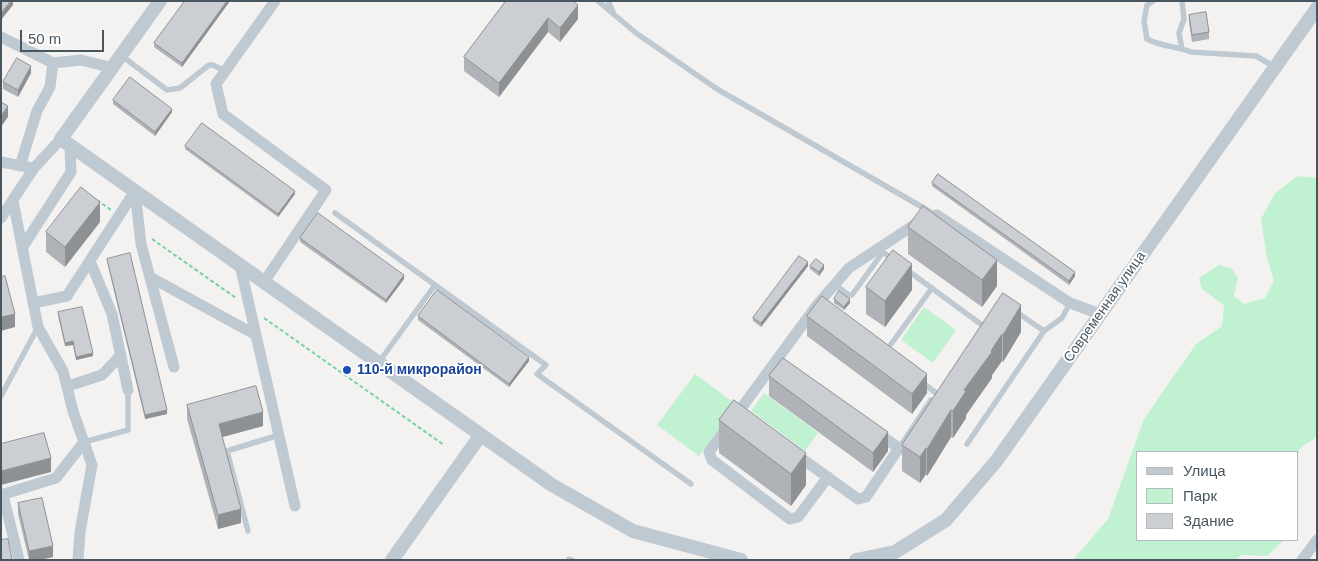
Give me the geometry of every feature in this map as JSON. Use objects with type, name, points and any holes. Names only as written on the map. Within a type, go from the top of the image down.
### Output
[{"type":"street","points":[[1,218],[34,168],[65,142],[113,68],[160,1]]},
{"type":"street","points":[[264,282],[326,190],[223,114],[216,84],[275,1]]},
{"type":"street","name":"Современная улица","points":[[856,560],[895,552],[946,520],[997,460],[1317,8]]},
{"type":"street","points":[[1,37],[53,63],[81,60],[113,68]]},
{"type":"street","points":[[20,166],[37,111],[50,86],[53,63]]},
{"type":"street","points":[[65,142],[552,485],[633,531],[741,560]]},
{"type":"street","points":[[22,248],[71,172],[65,142]]},
{"type":"street","points":[[2,163],[34,168]]},
{"type":"street","points":[[33,303],[67,296],[135,191]]},
{"type":"street","points":[[135,191],[141,244],[174,366]]},
{"type":"street","points":[[13,201],[38,327],[63,371],[73,411],[92,465],[80,532],[78,560]]},
{"type":"street","points":[[828,477],[798,517],[790,519],[709,456],[709,452],[742,415],[821,308],[834,285],[849,268],[880,250],[926,217],[937,215],[1070,303],[1100,314]]},
{"type":"street","points":[[90,261],[112,314],[128,390]]},
{"type":"street","points":[[240,265],[295,506]]},
{"type":"street","points":[[150,277],[256,335]]},
{"type":"street","points":[[68,386],[102,375],[121,355]]},
{"type":"street","points":[[783,444],[862,499],[866,497],[899,448],[868,427]]},
{"type":"street","points":[[392,560],[480,436]]},
{"type":"street","points":[[19,560],[2,495],[56,478],[84,442]]},
{"type":"street","points":[[1302,560],[1317,540]]},
{"type":"lane","points":[[598,1],[636,33],[717,89],[937,215]]},
{"type":"lane","points":[[608,1],[614,13]]},
{"type":"lane","points":[[1153,1],[1148,5],[1144,21],[1147,39],[1160,46],[1191,52],[1256,56],[1275,67]]},
{"type":"lane","points":[[1182,1],[1184,19],[1179,33],[1182,49]]},
{"type":"lane","points":[[122,56],[168,90],[180,88],[209,65],[213,64],[225,71]]},
{"type":"lane","points":[[336,213],[546,365],[538,374],[691,484]]},
{"type":"lane","points":[[834,285],[850,296],[880,250],[897,263]]},
{"type":"lane","points":[[904,268],[982,325]]},
{"type":"lane","points":[[378,364],[435,285]]},
{"type":"lane","points":[[884,354],[932,288]]},
{"type":"lane","points":[[967,444],[1044,331],[1062,318],[1070,303]]},
{"type":"lane","points":[[1009,306],[1044,331]]},
{"type":"lane","points":[[977,332],[987,317]]},
{"type":"lane","points":[[1,396],[38,327]]},
{"type":"lane","points":[[876,349],[891,360]]},
{"type":"lane","points":[[914,376],[936,393]]},
{"type":"lane","points":[[899,448],[942,385]]},
{"type":"lane","points":[[84,442],[128,430],[128,390]]},
{"type":"lane","points":[[248,531],[227,451],[279,435]]},
{"type":"green space","points":[[1298,176],[1317,178],[1317,437],[1299,449],[1298,456],[1298,451],[1136,451],[1136,541],[1283,541],[1267,556],[1241,555],[1235,560],[1073,560],[1108,519],[1144,419],[1196,344],[1222,326],[1224,305],[1202,289],[1199,278],[1219,265],[1231,268],[1238,278],[1234,296],[1244,304],[1265,298],[1274,281],[1267,258],[1261,219],[1275,193]]},
{"type":"green space","points":[[924,307],[956,330],[933,363],[901,340]]},
{"type":"green space","points":[[695,374],[737,405],[699,456],[657,425]]},
{"type":"green space","points":[[764,393],[818,433],[805,451],[751,411]]},
{"type":"building","points":[[1,1],[11,1],[1,13]]},
{"type":"building","points":[[185,1],[227,1],[182,63],[154,43]]},
{"type":"building","points":[[506,1],[573,1],[578,5],[560,28],[548,18],[499,83],[464,57]]},
{"type":"building","points":[[1206,12],[1209,32],[1192,35],[1189,15]]},
{"type":"building","points":[[17,58],[31,66],[18,90],[3,82]]},
{"type":"building","points":[[130,77],[172,109],[155,132],[113,100]]},
{"type":"building","points":[[1,102],[8,106],[1,116]]},
{"type":"building","points":[[202,123],[295,191],[278,214],[185,146]]},
{"type":"building","points":[[938,174],[1075,272],[1069,281],[932,183]]},
{"type":"building","points":[[81,187],[100,202],[65,247],[46,232]]},
{"type":"building","points":[[923,206],[997,260],[982,280],[908,227]]},
{"type":"building","points":[[318,213],[404,275],[386,300],[300,238]]},
{"type":"building","points":[[893,250],[912,264],[885,301],[866,287]]},
{"type":"building","points":[[130,253],[167,410],[145,415],[107,259]]},
{"type":"building","points":[[799,256],[808,262],[761,323],[753,318]]},
{"type":"building","points":[[816,259],[824,265],[819,272],[810,266]]},
{"type":"building","points":[[5,276],[15,314],[1,317],[1,277]]},
{"type":"building","points":[[437,290],[529,357],[509,384],[418,316]]},
{"type":"building","points":[[839,291],[850,299],[844,307],[834,299]]},
{"type":"building","points":[[1003,293],[1021,305],[992,352],[964,390],[966,391],[953,411],[951,410],[920,457],[902,445]]},
{"type":"building","points":[[822,296],[927,374],[912,394],[807,316]]},
{"type":"building","points":[[82,307],[93,353],[76,357],[73,341],[65,343],[58,312]]},
{"type":"building","points":[[783,358],[888,432],[873,453],[769,376]]},
{"type":"building","points":[[256,386],[263,412],[219,424],[241,509],[218,515],[187,405]]},
{"type":"building","points":[[734,400],[806,453],[791,474],[719,420]]},
{"type":"building","points":[[44,433],[51,458],[1,471],[1,444]]},
{"type":"building","points":[[42,498],[53,546],[29,551],[18,503]]},
{"type":"building","points":[[8,539],[12,560],[1,560],[1,540]]},
{"type":"place","name":"110-й микрорайон","points":[[347,370]]}]
